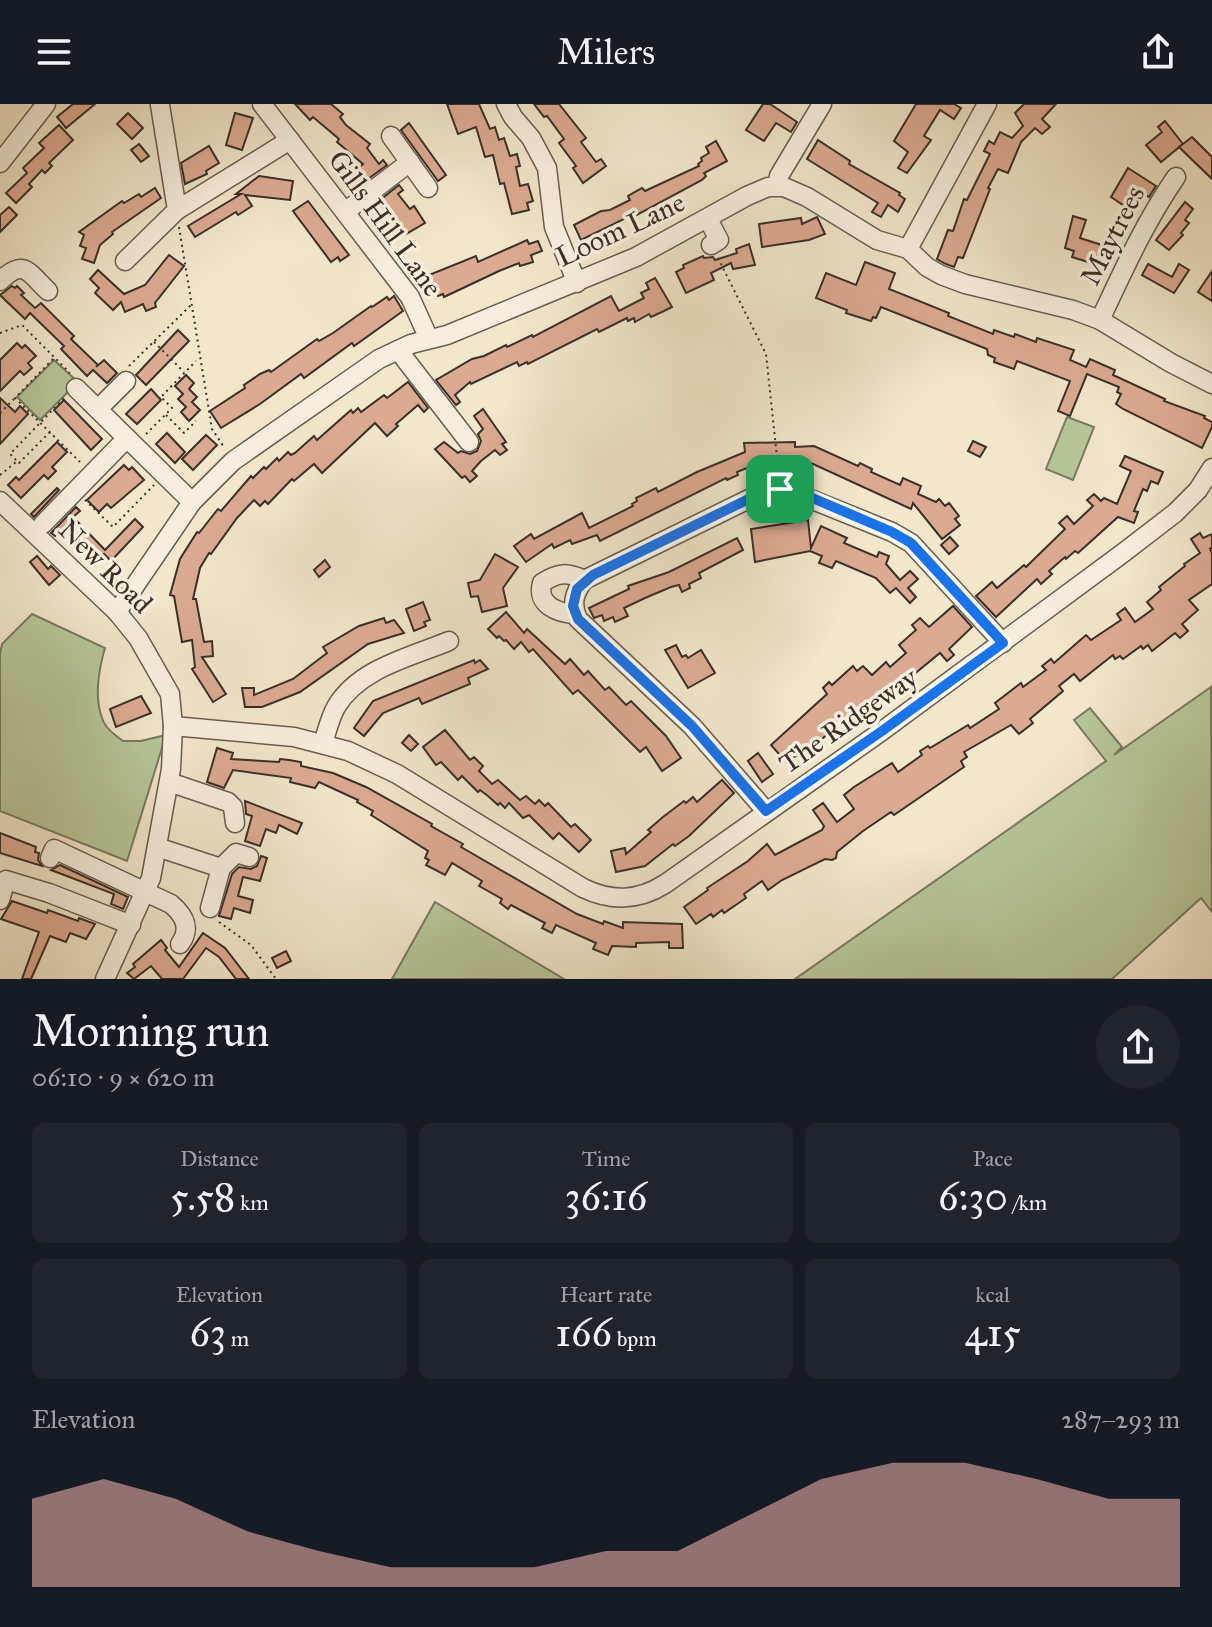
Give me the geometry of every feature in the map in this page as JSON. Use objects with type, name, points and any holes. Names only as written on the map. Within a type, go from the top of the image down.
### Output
[{"type":"street","points":[[0,163],[46,104]]},
{"type":"street","name":"Gills Hill Lane","points":[[262,104],[410,297],[429,339]]},
{"type":"street","points":[[506,104],[531,138],[547,168],[554,227],[577,283]]},
{"type":"street","points":[[822,104],[779,176],[777,186],[807,197],[877,240],[908,249],[927,267],[965,284],[1073,310],[1100,320],[1212,384]]},
{"type":"street","points":[[908,249],[987,104]]},
{"type":"street","points":[[160,105],[177,210]]},
{"type":"street","points":[[391,136],[428,188]]},
{"type":"street","points":[[125,261],[177,210],[290,140]]},
{"type":"street","points":[[346,211],[410,162]]},
{"type":"street","name":"Maytrees","points":[[1100,320],[1132,250],[1176,177]]},
{"type":"street","name":"Loom Lane","points":[[117,612],[192,502],[233,461],[379,359],[577,283],[636,257],[747,196],[777,186]]},
{"type":"street","points":[[708,219],[719,240],[711,245]]},
{"type":"street","points":[[0,281],[12,269],[25,268],[48,291]]},
{"type":"street","points":[[398,350],[469,442]]},
{"type":"street","points":[[98,409],[126,381]]},
{"type":"street","points":[[76,388],[192,502]]},
{"type":"street","points":[[43,524],[92,474],[131,442]]},
{"type":"street","name":"The Ridgeway","points":[[173,726],[294,737],[348,751],[397,774],[583,888],[609,898],[639,897],[653,891],[1003,643],[1175,513],[1198,490],[1212,468]]},
{"type":"street","points":[[766,811],[692,726],[583,625],[575,614],[574,598],[584,580],[759,494],[780,489],[796,491],[903,537],[1003,643]]},
{"type":"street","name":"New Road","points":[[0,501],[117,612],[138,638],[170,694],[173,726],[169,782],[157,847],[146,890],[105,979]]},
{"type":"street","points":[[575,614],[557,612],[550,607],[542,598],[542,583],[570,573],[584,580]]},
{"type":"street","points":[[323,743],[336,707],[357,682],[449,641]]},
{"type":"street","points":[[169,782],[228,802],[233,807],[235,823]]},
{"type":"street","points":[[157,847],[221,868]]},
{"type":"street","points":[[38,890],[54,849],[171,904],[183,916],[187,929],[180,944]]},
{"type":"street","points":[[210,913],[221,868],[236,853],[249,857]]},
{"type":"street","points":[[0,896],[6,880],[131,925]]},
{"type":"path","points":[[177,210],[212,429],[233,461]]},
{"type":"path","points":[[711,245],[766,354],[780,489]]},
{"type":"path","points":[[126,381],[123,372],[192,304]]},
{"type":"path","points":[[0,333],[22,325],[79,382],[10,454],[17,461]]},
{"type":"path","points":[[154,342],[185,373]]},
{"type":"path","points":[[0,413],[55,358]]},
{"type":"path","points":[[131,442],[172,408],[161,397],[196,361]]},
{"type":"path","points":[[15,398],[92,474]]},
{"type":"path","points":[[165,415],[184,433],[196,421]]},
{"type":"path","points":[[0,475],[17,461],[19,463],[50,432]]},
{"type":"path","points":[[72,495],[113,527],[164,475]]},
{"type":"path","points":[[210,913],[251,945],[276,979]]},
{"type":"green space","points":[[54,360],[78,382],[40,420],[17,397]]},
{"type":"green space","points":[[1067,417],[1094,427],[1073,480],[1046,469]]},
{"type":"green space","points":[[32,614],[105,648],[99,673],[98,701],[103,722],[114,734],[123,741],[141,741],[166,735],[127,861],[0,811],[0,654],[2,644]]},
{"type":"green space","points":[[1211,687],[1212,912],[1201,898],[1112,979],[795,979],[1106,761],[1074,720],[1090,708],[1122,747],[1114,755]]},
{"type":"green space","points":[[435,902],[564,979],[392,979]]},
{"type":"building","points":[[73,104],[95,104],[66,128],[57,117]]},
{"type":"building","points":[[295,104],[331,104],[343,114],[340,117],[346,125],[370,144],[367,148],[379,164],[383,160],[387,165],[368,179],[363,178],[357,169],[363,164],[337,142],[339,139],[313,117],[310,120]]},
{"type":"building","points":[[447,104],[479,104],[490,129],[495,127],[499,140],[504,138],[510,156],[517,154],[520,186],[528,184],[533,201],[527,203],[529,210],[512,214],[493,155],[485,157],[476,127],[458,134]]},
{"type":"building","points":[[534,104],[559,104],[586,138],[581,142],[596,162],[601,159],[606,166],[583,183],[573,168],[576,166],[559,143],[564,139]]},
{"type":"building","points":[[763,104],[770,104],[797,122],[791,132],[776,123],[764,141],[746,130]]},
{"type":"building","points":[[916,104],[954,104],[961,108],[954,119],[940,110],[924,136],[931,140],[907,173],[898,168],[908,152],[894,141]]},
{"type":"building","points":[[1024,104],[1056,104],[1042,119],[1050,127],[1042,134],[1035,128],[1021,142],[1008,173],[998,169],[963,258],[958,257],[954,267],[946,264],[937,259],[948,230],[953,231],[964,199],[967,200],[990,154],[984,151],[989,141],[994,144],[1000,132],[1012,138],[1023,126],[1015,113]]},
{"type":"building","points":[[128,113],[143,128],[132,139],[117,124]]},
{"type":"building","points":[[235,113],[253,118],[242,150],[226,145]]},
{"type":"building","points":[[1165,121],[1183,144],[1161,162],[1146,145],[1162,132],[1158,127]]},
{"type":"building","points":[[409,123],[446,175],[438,181],[401,130]]},
{"type":"building","points":[[59,125],[73,140],[49,163],[52,166],[45,173],[42,170],[29,184],[32,187],[16,203],[6,193],[27,173],[23,168],[44,148],[39,143]]},
{"type":"building","points":[[1192,137],[1212,157],[1212,179],[1179,147]]},
{"type":"building","points":[[818,140],[850,161],[849,164],[900,193],[905,199],[898,212],[888,205],[881,217],[872,212],[878,203],[807,159]]},
{"type":"building","points":[[716,141],[727,161],[704,173],[706,176],[702,180],[635,216],[581,240],[574,225],[630,200],[628,196],[642,188],[645,191],[699,166],[701,158],[709,153],[706,147]]},
{"type":"building","points":[[139,144],[149,156],[141,162],[131,150]]},
{"type":"building","points":[[209,146],[219,163],[206,171],[207,174],[185,184],[181,163]]},
{"type":"building","points":[[1128,168],[1156,186],[1149,197],[1135,187],[1123,205],[1111,197]]},
{"type":"building","points":[[259,176],[293,181],[290,200],[245,195],[252,206],[195,237],[188,226],[241,194],[236,194]]},
{"type":"building","points":[[399,185],[403,190],[398,194],[410,209],[414,206],[425,223],[406,234],[401,225],[397,228],[380,200]]},
{"type":"building","points":[[155,188],[161,198],[112,232],[100,245],[94,263],[82,259],[86,248],[80,246],[84,235],[79,232],[122,201],[124,203],[139,194],[141,197]]},
{"type":"building","points":[[308,201],[349,255],[340,261],[338,257],[331,262],[293,211]]},
{"type":"building","points":[[1185,202],[1193,209],[1185,220],[1189,223],[1169,250],[1156,240]]},
{"type":"building","points":[[9,207],[17,215],[0,232],[0,215]]},
{"type":"building","points":[[1073,216],[1086,220],[1080,238],[1108,247],[1101,266],[1072,257],[1074,251],[1065,248]]},
{"type":"building","points":[[817,217],[825,234],[809,240],[762,247],[759,224],[801,218],[802,224]]},
{"type":"building","points":[[527,240],[529,244],[538,241],[542,251],[531,255],[533,262],[520,266],[519,263],[444,297],[443,294],[438,296],[436,291],[431,293],[424,277],[476,256],[478,262]]},
{"type":"building","points":[[749,244],[755,265],[733,269],[731,263],[711,273],[714,280],[686,293],[676,272],[684,268],[683,265],[703,256],[715,260],[737,253],[736,249]]},
{"type":"building","points":[[169,255],[184,266],[155,303],[156,307],[146,311],[143,304],[125,312],[121,302],[113,310],[95,293],[99,288],[90,279],[98,270],[124,294],[145,285]]},
{"type":"building","points":[[865,262],[895,273],[889,289],[949,313],[948,316],[993,334],[994,330],[1036,342],[1037,338],[1074,350],[1070,360],[1086,367],[1090,359],[1115,370],[1113,375],[1164,401],[1205,416],[1212,422],[1212,427],[1202,448],[1123,409],[1116,404],[1121,394],[1117,392],[1119,387],[1087,374],[1070,416],[1058,411],[1070,381],[1017,361],[1014,369],[994,362],[995,358],[988,355],[987,349],[881,307],[871,321],[816,298],[826,273],[856,285]]},
{"type":"building","points":[[1148,264],[1172,277],[1179,264],[1189,270],[1174,293],[1142,275]]},
{"type":"building","points":[[1212,271],[1212,301],[1198,292]]},
{"type":"building","points":[[655,278],[672,307],[664,311],[651,317],[649,314],[635,322],[634,318],[628,321],[627,318],[599,332],[597,329],[528,364],[519,366],[517,362],[470,382],[455,395],[460,402],[456,405],[436,380],[472,359],[533,337],[611,296],[619,311],[644,298],[641,293],[649,289],[646,283]]},
{"type":"building","points":[[17,286],[24,293],[21,295],[35,308],[41,303],[74,336],[71,339],[98,365],[96,367],[104,360],[117,373],[107,383],[93,370],[87,376],[61,349],[64,346],[30,313],[25,319],[0,295]]},
{"type":"building","points":[[394,296],[403,311],[354,346],[352,343],[304,378],[301,374],[221,428],[210,411],[245,388],[244,385],[260,374],[271,372],[371,306]]},
{"type":"building","points":[[178,330],[189,341],[146,385],[136,375]]},
{"type":"building","points":[[17,343],[22,348],[25,345],[36,356],[28,363],[32,368],[24,375],[20,371],[0,391],[0,360]]},
{"type":"building","points":[[186,375],[194,383],[189,389],[197,397],[192,402],[200,410],[189,421],[181,412],[186,407],[178,399],[183,394],[175,386]]},
{"type":"building","points":[[408,382],[428,408],[424,412],[418,405],[387,436],[375,423],[322,473],[314,464],[294,481],[292,479],[268,504],[265,501],[260,506],[254,500],[209,553],[200,568],[193,599],[196,599],[204,642],[212,641],[213,656],[202,657],[226,694],[213,702],[192,669],[195,667],[192,640],[182,642],[174,596],[170,595],[180,559],[197,532],[218,509],[221,511],[251,476],[253,478],[288,452],[291,455],[295,453],[314,436],[317,440],[351,410],[353,413],[358,408],[361,412]]},
{"type":"building","points":[[151,389],[161,400],[137,424],[126,414]]},
{"type":"building","points":[[0,398],[15,412],[20,406],[28,414],[0,444]]},
{"type":"building","points":[[64,400],[102,439],[91,450],[54,410]]},
{"type":"building","points":[[483,409],[506,442],[502,444],[507,450],[500,455],[495,450],[481,461],[472,471],[477,476],[470,482],[465,476],[462,478],[435,449],[444,442],[458,453],[477,451],[481,441],[478,434],[483,429],[474,416]]},
{"type":"building","points":[[167,433],[185,452],[175,463],[156,444]]},
{"type":"building","points":[[206,435],[217,445],[193,470],[182,459]]},
{"type":"building","points":[[973,441],[986,447],[980,457],[968,451]]},
{"type":"building","points":[[57,442],[67,452],[52,467],[56,471],[48,479],[44,475],[21,498],[8,485],[16,477],[19,480]]},
{"type":"building","points":[[795,442],[795,447],[814,446],[858,466],[860,463],[872,469],[871,472],[900,485],[903,478],[921,486],[918,494],[936,502],[939,499],[945,506],[949,503],[959,516],[955,519],[960,525],[942,539],[913,503],[911,509],[811,463],[754,465],[600,541],[597,535],[572,544],[570,540],[554,548],[552,544],[526,562],[514,546],[531,534],[534,539],[582,513],[589,528],[633,506],[636,498],[656,488],[658,492],[745,452],[744,443]]},
{"type":"building","points":[[1125,456],[1163,472],[1158,484],[1151,481],[1147,491],[1143,489],[1134,511],[1138,512],[1134,523],[1118,517],[1078,553],[1075,551],[1065,557],[1049,571],[1052,574],[1041,584],[1037,579],[996,617],[976,596],[992,582],[997,588],[1024,565],[1026,567],[1065,529],[1059,523],[1067,516],[1074,524],[1093,506],[1087,500],[1094,494],[1101,501],[1104,498],[1117,504],[1131,471],[1120,466]]},
{"type":"building","points":[[124,465],[129,470],[132,467],[144,480],[111,508],[107,504],[99,512],[87,500]]},
{"type":"building","points":[[57,488],[59,490],[34,517],[31,514]]},
{"type":"building","points":[[76,507],[80,511],[73,517],[105,550],[135,519],[143,527],[111,561],[104,554],[98,560],[65,526],[55,536],[51,533]]},
{"type":"building","points":[[808,520],[811,548],[821,526],[847,538],[844,543],[877,557],[879,552],[889,556],[886,564],[900,580],[910,571],[918,579],[908,588],[916,597],[910,603],[896,588],[890,593],[876,578],[836,561],[832,568],[819,563],[822,556],[810,551],[755,562],[751,529]]},
{"type":"building","points":[[1200,533],[1203,538],[1212,534],[1212,584],[1189,600],[1198,610],[1182,624],[1188,631],[1180,638],[1175,633],[1152,651],[1148,645],[1143,649],[1141,646],[1123,659],[1120,656],[1115,659],[1113,655],[1080,681],[1074,674],[1059,686],[1063,691],[1030,719],[1033,723],[1019,734],[1011,725],[964,752],[967,757],[961,761],[964,767],[894,815],[891,812],[863,831],[837,852],[836,858],[825,859],[768,890],[762,881],[744,894],[746,898],[724,913],[722,910],[713,917],[711,914],[696,924],[684,907],[767,844],[775,855],[822,830],[824,826],[813,810],[823,803],[837,822],[854,809],[844,795],[854,787],[892,763],[898,772],[922,755],[920,751],[928,746],[930,748],[968,725],[970,728],[999,709],[995,703],[1021,683],[1023,687],[1046,670],[1042,666],[1051,659],[1054,663],[1086,635],[1091,640],[1121,620],[1117,614],[1125,608],[1135,622],[1153,609],[1147,602],[1161,590],[1159,587],[1200,553],[1191,539]]},
{"type":"building","points":[[950,537],[958,546],[949,554],[941,545]]},
{"type":"building","points":[[737,538],[743,550],[699,573],[701,578],[689,584],[690,588],[682,592],[679,585],[645,598],[624,608],[628,616],[615,622],[613,617],[604,621],[602,615],[594,618],[589,608],[629,589],[628,586],[669,572]]},
{"type":"building","points":[[495,554],[518,567],[503,588],[507,606],[482,612],[478,596],[471,597],[468,583],[480,580]]},
{"type":"building","points":[[37,556],[48,569],[51,566],[60,575],[49,585],[30,562]]},
{"type":"building","points":[[325,560],[330,567],[319,577],[314,570]]},
{"type":"building","points":[[423,602],[430,620],[424,622],[426,626],[414,631],[406,609]]},
{"type":"building","points":[[953,606],[972,627],[949,649],[954,655],[947,661],[940,653],[907,680],[904,676],[886,692],[884,690],[858,708],[801,757],[799,754],[786,762],[771,745],[827,694],[823,688],[829,682],[832,685],[853,666],[857,671],[863,666],[872,675],[886,662],[890,667],[906,653],[899,645],[916,630],[912,625],[920,618],[929,627]]},
{"type":"building","points":[[506,612],[524,633],[527,629],[565,664],[570,659],[584,675],[588,671],[605,690],[609,687],[626,705],[631,701],[666,736],[681,758],[662,771],[646,747],[640,752],[578,690],[573,694],[533,649],[529,652],[521,642],[514,649],[506,640],[497,638],[488,629]]},
{"type":"building","points":[[384,618],[386,623],[394,620],[404,633],[368,644],[300,692],[262,707],[245,707],[242,688],[254,688],[254,695],[293,679],[327,653],[323,647],[359,626]]},
{"type":"building","points":[[676,645],[682,657],[686,655],[688,658],[701,650],[715,673],[688,688],[665,650]]},
{"type":"building","points":[[474,660],[475,663],[480,660],[488,669],[468,678],[470,684],[422,704],[419,698],[383,713],[364,736],[354,728],[373,701]]},
{"type":"building","points":[[141,696],[151,713],[116,727],[110,709]]},
{"type":"building","points":[[445,730],[470,760],[474,757],[483,766],[479,771],[492,784],[498,780],[520,800],[526,796],[535,804],[539,800],[545,806],[548,803],[571,827],[575,824],[591,840],[579,852],[559,833],[553,839],[529,815],[523,818],[509,803],[505,808],[500,803],[498,805],[480,790],[478,792],[462,776],[458,780],[441,762],[436,765],[423,747]]},
{"type":"building","points":[[409,735],[418,744],[411,751],[402,743]]},
{"type":"building","points":[[217,748],[233,753],[231,759],[301,762],[301,766],[333,773],[366,787],[432,824],[463,844],[461,847],[577,914],[623,928],[623,922],[682,924],[683,948],[669,948],[669,942],[636,943],[636,947],[612,946],[608,955],[593,949],[596,943],[556,925],[552,933],[542,928],[545,923],[511,905],[508,909],[500,903],[502,899],[479,886],[482,881],[452,863],[445,875],[426,865],[428,851],[371,815],[373,811],[358,800],[319,782],[315,788],[290,782],[291,778],[233,770],[224,788],[207,782]]},
{"type":"building","points":[[758,753],[773,774],[762,782],[748,761]]},
{"type":"building","points":[[722,780],[734,793],[689,836],[675,846],[673,844],[645,866],[616,872],[611,851],[625,848],[626,854],[663,817],[693,797],[697,802]]},
{"type":"building","points":[[245,801],[302,823],[297,834],[279,825],[276,833],[266,829],[260,846],[245,841],[252,816],[246,814]]},
{"type":"building","points":[[0,833],[36,847],[35,852],[39,853],[38,860],[42,866],[0,853]]},
{"type":"building","points":[[261,856],[267,858],[260,881],[243,877],[238,896],[253,900],[250,913],[234,908],[231,919],[219,916],[232,874],[239,867],[251,869],[257,866]]},
{"type":"building","points":[[60,865],[128,897],[123,909],[111,904],[114,894],[51,870]]},
{"type":"building","points":[[12,901],[95,924],[86,939],[70,933],[66,942],[50,936],[31,979],[22,979],[39,932],[1,919]]},
{"type":"building","points":[[203,933],[225,948],[249,979],[236,979],[219,957],[206,948],[183,979],[162,979],[151,966],[134,979],[127,973],[161,940],[179,967]]},
{"type":"building","points":[[286,951],[291,961],[277,968],[272,958]]},
{"type":"route","points":[[780,489],[796,491],[903,537],[1003,643],[766,811],[692,726],[583,625],[573,606],[577,589],[584,580],[759,494],[780,489]]}]
